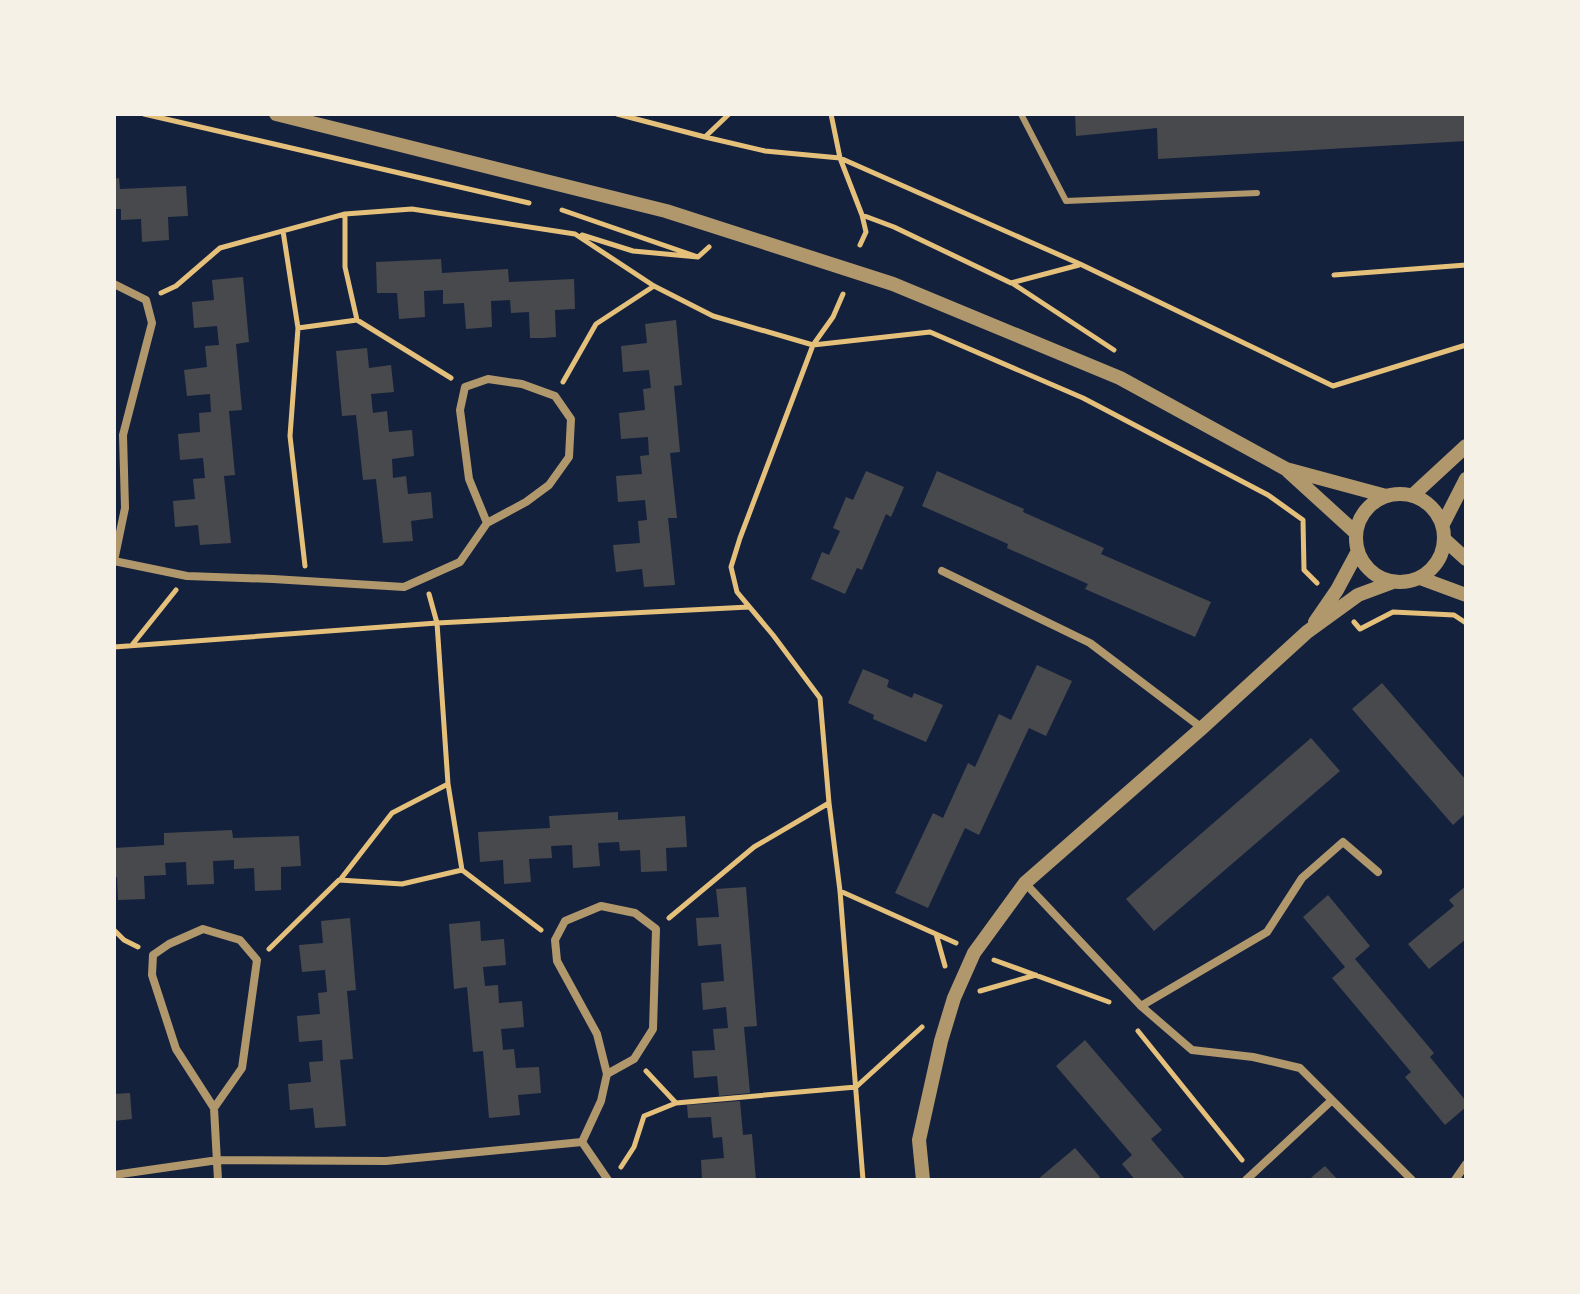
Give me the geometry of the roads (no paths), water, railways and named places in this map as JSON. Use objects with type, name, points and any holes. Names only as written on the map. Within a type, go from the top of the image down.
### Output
[{"type":"street","points":[[276,114],[306,118],[666,211],[893,284],[1120,378],[1286,469],[1386,496]]},
{"type":"street","points":[[114,284],[146,300],[152,323],[118,434],[125,508],[114,561],[187,576],[404,587],[460,562],[487,523],[526,502],[549,485],[569,457],[571,419],[555,396],[522,384],[488,379],[465,387],[460,410],[469,479],[487,523]]},
{"type":"street","points":[[1413,495],[1466,446]]},
{"type":"street","points":[[1286,469],[1356,533]]},
{"type":"street","points":[[1443,524],[1466,479]]},
{"type":"street","points":[[1399,493],[1426,501],[1443,524],[1445,540],[1441,556],[1432,569],[1420,578],[1407,582],[1381,578],[1363,562],[1358,551],[1356,533],[1361,517],[1371,504],[1386,496],[1399,493]]},
{"type":"street","points":[[1445,540],[1466,559]]},
{"type":"street","points":[[923,1180],[919,1140],[941,1041],[954,998],[974,953],[1025,883],[1202,728],[1337,602],[1358,551]]},
{"type":"street","points":[[942,571],[1090,643],[1202,728]]},
{"type":"street","points":[[1420,578],[1466,595]]},
{"type":"street","points":[[1337,602],[1393,582]]},
{"type":"street","points":[[1141,1006],[1267,932],[1302,878],[1343,842],[1378,872]]},
{"type":"street","points":[[1025,883],[1141,1006],[1192,1050],[1253,1057],[1300,1068],[1412,1180]]},
{"type":"street","points":[[582,1142],[601,1101],[607,1074],[597,1034],[557,961],[555,940],[565,921],[601,906],[635,913],[656,929],[653,1029],[634,1059],[607,1074]]},
{"type":"street","points":[[214,1108],[242,1068],[257,960],[240,940],[203,929],[153,955],[152,975],[176,1049],[214,1108],[218,1180]]},
{"type":"street","points":[[1249,1177],[1332,1100]]},
{"type":"street","points":[[114,1175],[218,1160],[386,1161],[582,1142]]},
{"type":"street","points":[[582,1142],[608,1180]]},
{"type":"street","points":[[1455,1180],[1466,1164]]},
{"type":"lane","points":[[1021,114],[1066,201],[1257,193]]}]
